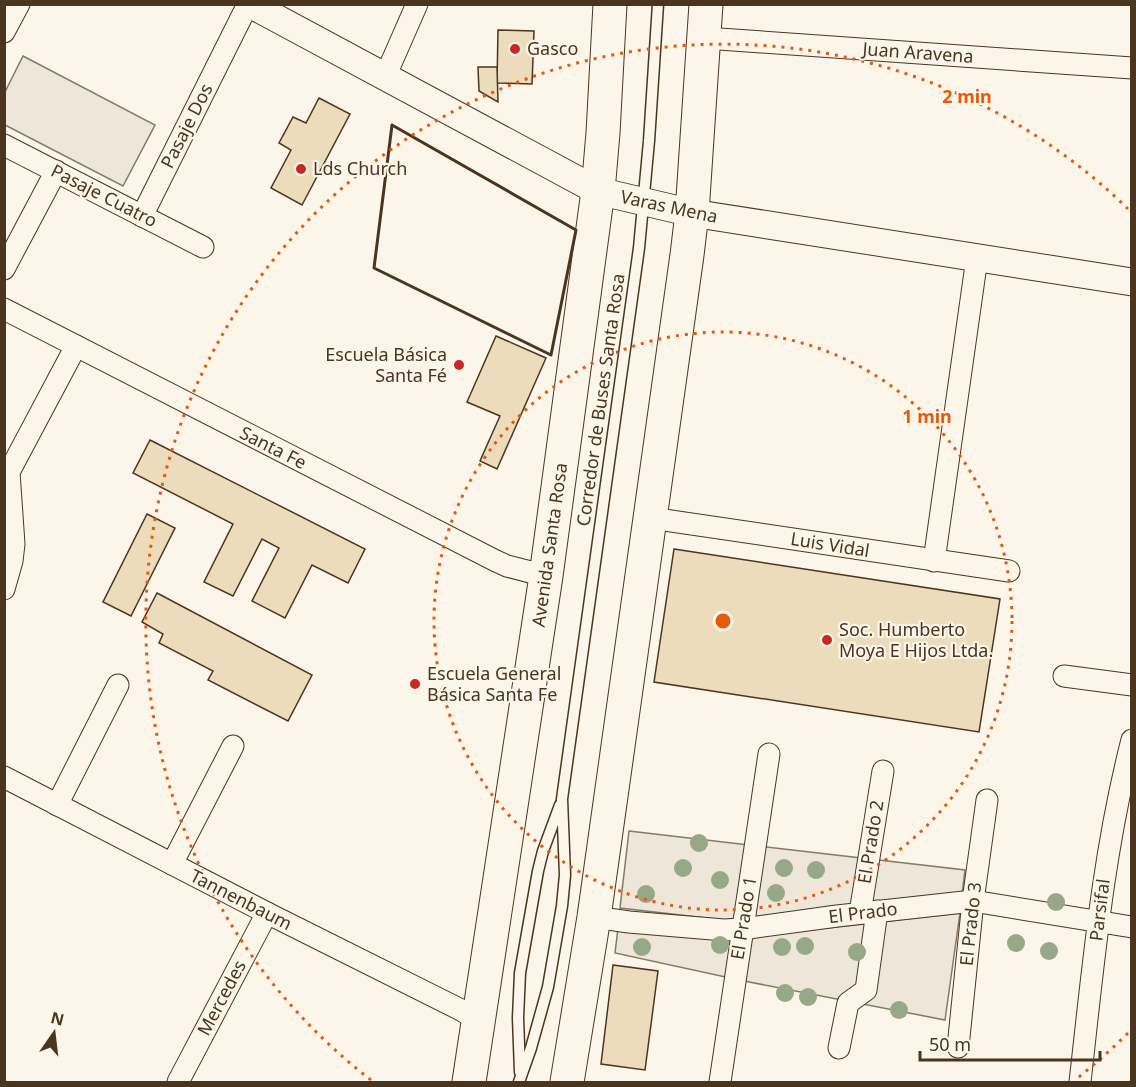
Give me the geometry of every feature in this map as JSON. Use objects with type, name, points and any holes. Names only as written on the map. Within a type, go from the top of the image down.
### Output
[{"type":"main road","name":"Avenida Santa Rosa","points":[[469,1083],[546,576],[598,191],[610,4]]},
{"type":"main road","points":[[567,1083],[594,917],[679,318],[692,213],[706,4]]},
{"type":"street","points":[[4,32],[19,4]]},
{"type":"street","name":"Pasaje Dos","points":[[142,216],[249,4]]},
{"type":"street","name":"Varas Mena","points":[[249,4],[598,191],[692,213],[1131,282]]},
{"type":"street","points":[[385,77],[417,4]]},
{"type":"street","name":"Juan Aravena","points":[[705,38],[1131,68]]},
{"type":"street","name":"Pasaje Cuatro","points":[[4,145],[203,247]]},
{"type":"street","points":[[4,269],[56,171]]},
{"type":"street","points":[[934,561],[977,258]]},
{"type":"street","name":"Santa Fe","points":[[4,309],[496,561],[546,576]]},
{"type":"street","points":[[4,589],[14,544],[7,473],[76,346]]},
{"type":"street","name":"Luis Vidal","points":[[651,518],[1010,572]]},
{"type":"street","points":[[1064,676],[1131,685]]},
{"type":"street","points":[[57,805],[118,685]]},
{"type":"street","name":"Parsifal","points":[[1080,1083],[1105,871],[1131,740]]},
{"type":"street","points":[[172,864],[233,746]]},
{"type":"street","name":"El Prado 1","points":[[720,1083],[769,754]]},
{"type":"street","name":"El Prado 2","points":[[839,1048],[848,1003],[866,990],[869,912],[882,771]]},
{"type":"street","name":"Tannenbaum","points":[[4,777],[267,914],[461,1010],[478,1021]]},
{"type":"street","name":"El Prado 3","points":[[958,1047],[973,901],[987,800]]},
{"type":"street","name":"El Prado","points":[[594,917],[724,930],[973,901],[1131,927]]},
{"type":"street","name":"Mercedes","points":[[178,1083],[267,914]]},
{"type":"lane","name":"Corredor de Buses Santa Rosa","points":[[520,1080],[548,987],[562,906],[565,875],[562,799],[638,258],[658,4]]},
{"type":"lane","name":"Corredor de Buses Santa Rosa","points":[[520,1080],[518,1018],[520,973],[538,871],[562,799]]},
{"type":"shaded area","points":[[23,56],[155,125],[123,186],[5,125],[5,92]]},
{"type":"shaded area","points":[[629,831],[965,870],[962,894],[724,920],[620,908]]},
{"type":"shaded area","points":[[960,913],[945,1020],[615,953],[618,928],[730,939]]},
{"type":"building","name":"Gasco","points":[[498,30],[534,31],[532,84],[497,83]]},
{"type":"building","points":[[478,67],[497,67],[498,102],[479,91]]},
{"type":"building","name":"Lds Church","points":[[319,98],[350,114],[302,205],[271,188],[291,150],[279,143],[293,117],[306,123]]},
{"type":"building","points":[[496,336],[546,358],[497,469],[480,461],[500,416],[467,402]]},
{"type":"building","points":[[150,440],[365,549],[348,583],[312,565],[285,618],[252,601],[279,548],[262,539],[233,596],[204,582],[233,524],[133,473]]},
{"type":"building","points":[[147,514],[175,528],[131,616],[103,602]]},
{"type":"building","name":"Soc. Humberto Moya E Hijos Ltda.","points":[[674,549],[1000,599],[979,732],[654,682]]},
{"type":"building","points":[[157,593],[312,675],[288,721],[208,680],[213,671],[159,643],[163,634],[142,622]]},
{"type":"building","points":[[613,965],[658,971],[645,1070],[601,1064]]},
{"type":"wall","points":[[392,125],[576,230],[551,355],[374,268],[392,125]]},
{"type":"place","name":"Gasco","points":[[515,49]]},
{"type":"place","name":"Lds Church","points":[[301,169]]},
{"type":"place","name":"Escuela Básica Santa Fé","points":[[459,365]]},
{"type":"place","name":"Soc. Humberto Moya E Hijos Ltda.","points":[[827,640]]},
{"type":"place","name":"Escuela General Básica Santa Fe","points":[[415,684]]}]
